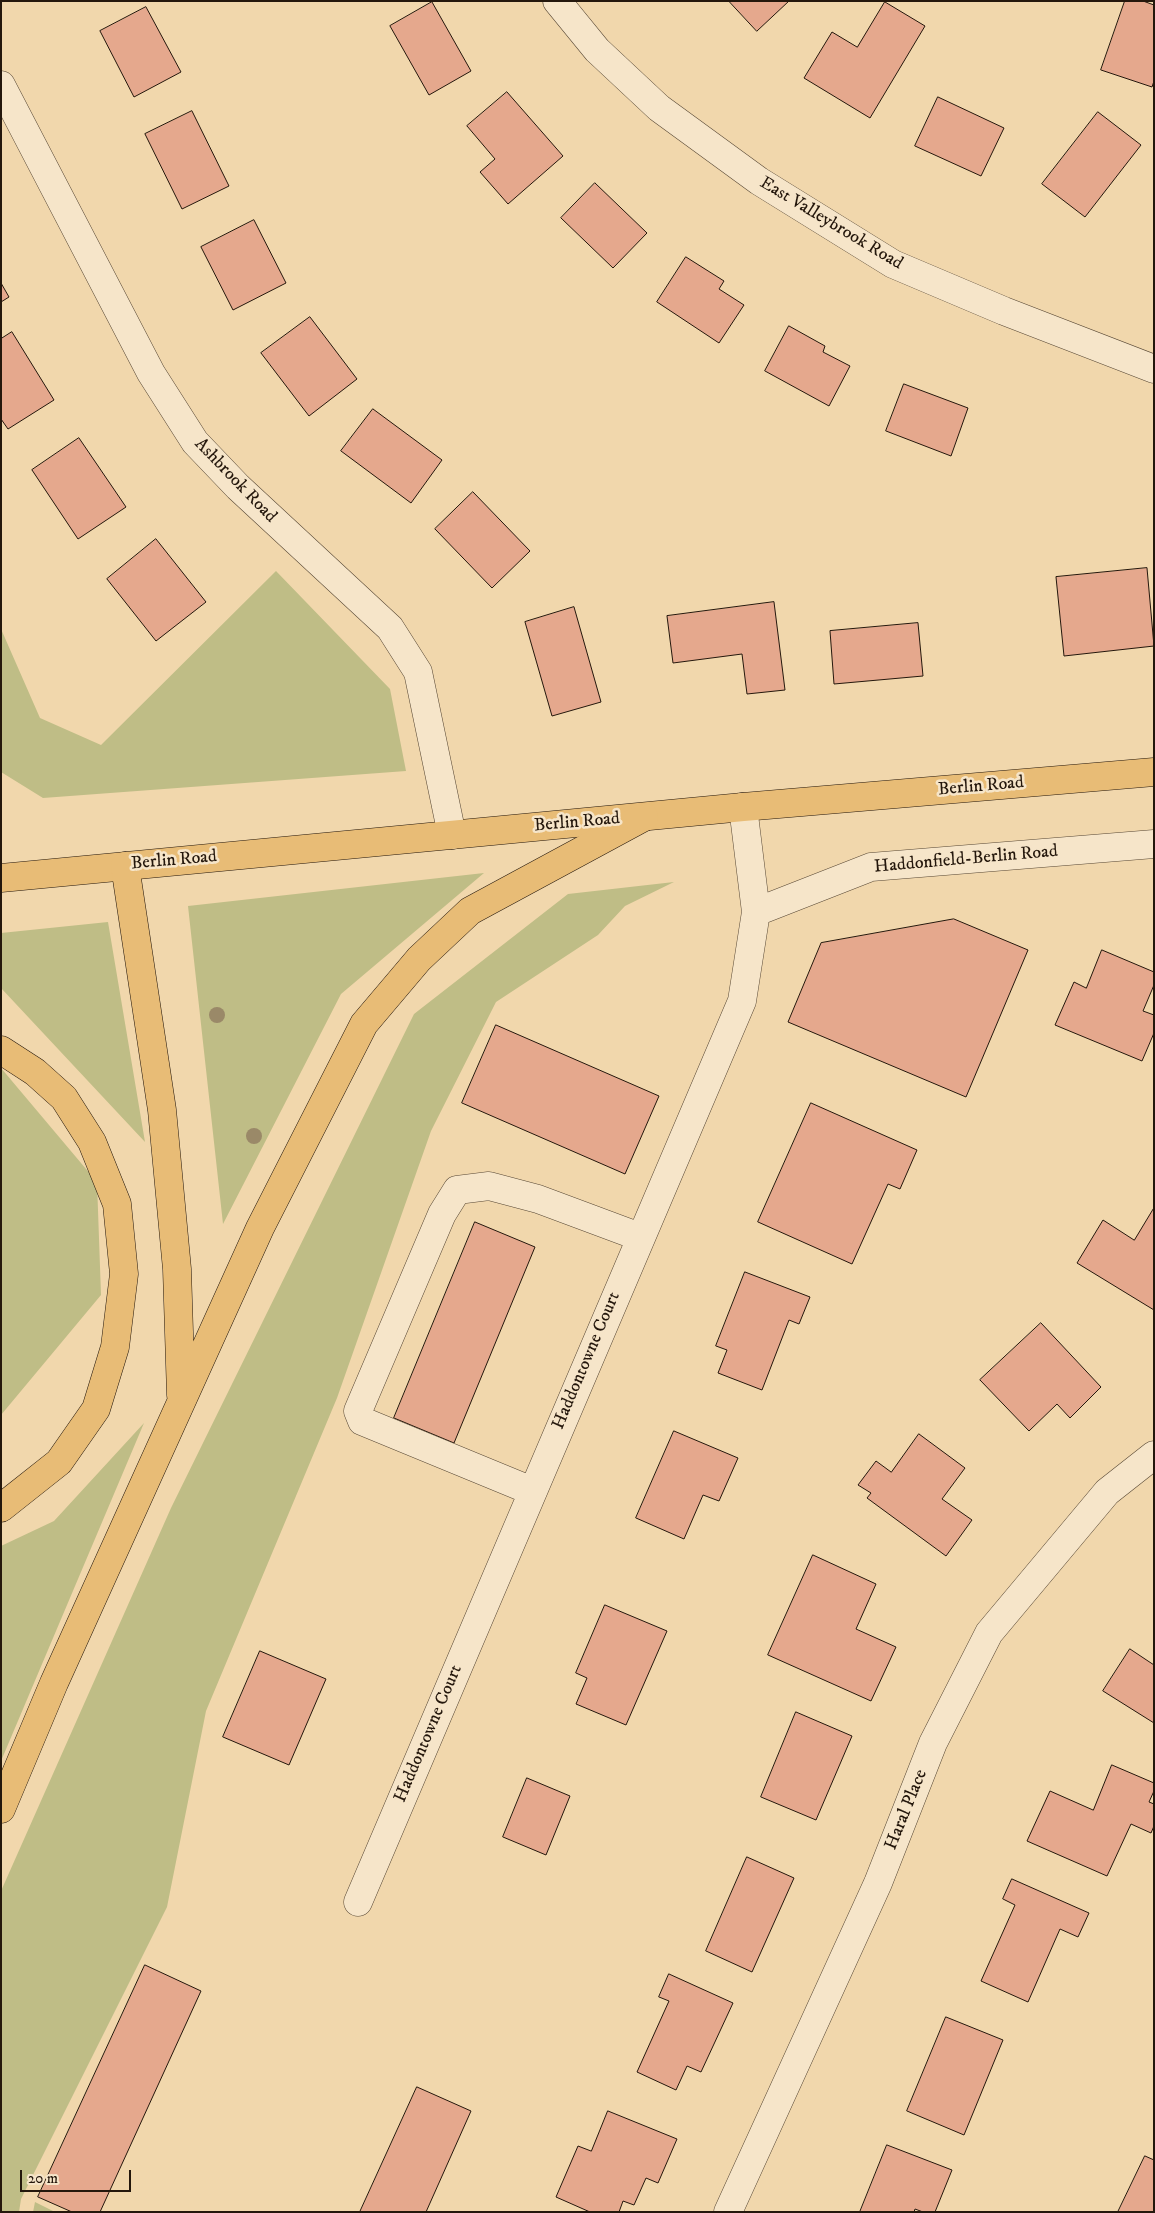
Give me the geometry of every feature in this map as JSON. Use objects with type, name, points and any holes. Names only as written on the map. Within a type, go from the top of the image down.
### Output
[{"type":"main road","name":"Berlin Road","points":[[1,878],[743,807],[1154,772]]},
{"type":"main road","points":[[1,1809],[54,1683],[260,1228],[364,1024],[419,959],[470,912],[644,817]]},
{"type":"main road","points":[[125,866],[162,1110],[177,1269],[181,1402]]},
{"type":"main road","points":[[1,1050],[35,1072],[64,1098],[92,1142],[116,1204],[124,1274],[115,1347],[96,1409],[59,1462],[1,1508]]},
{"type":"street","name":"East Valleybrook Road","points":[[557,1],[597,50],[659,108],[759,181],[893,264],[1004,311],[1154,369]]},
{"type":"street","name":"Ashbrook Road","points":[[1,85],[151,372],[195,442],[238,487],[390,628],[418,672],[452,835]]},
{"type":"street","name":"Haddontowne Court","points":[[358,1902],[742,1001],[756,912],[743,807]]},
{"type":"street","name":"Haddonfield-Berlin Road","points":[[756,912],[870,867],[1154,844]]},
{"type":"street","points":[[532,1491],[362,1421],[358,1411],[442,1214],[457,1190],[489,1186],[538,1199],[640,1237]]},
{"type":"street","name":"Haral Place","points":[[728,2212],[878,1883],[933,1744],[990,1633],[1107,1492],[1154,1455]]},
{"type":"shaded area","points":[[276,571],[390,689],[406,771],[43,798],[1,772],[1,629],[40,718],[101,745]]},
{"type":"shaded area","points":[[484,873],[341,994],[223,1224],[188,906]]},
{"type":"shaded area","points":[[674,882],[625,906],[598,935],[496,1002],[431,1131],[337,1398],[206,1711],[167,1907],[21,2199],[19,2212],[1,2212],[1,1891],[171,1508],[414,1014],[568,894]]},
{"type":"shaded area","points":[[108,922],[145,1142],[1,988],[1,933]]},
{"type":"shaded area","points":[[1,1068],[97,1182],[101,1295],[1,1415]]},
{"type":"shaded area","points":[[144,1423],[1,1761],[1,1546],[54,1521]]},
{"type":"shaded area","points":[[35,2202],[55,2212],[33,2212]]},
{"type":"building","points":[[729,1],[789,1],[757,31]]},
{"type":"building","points":[[1125,1],[1143,1],[1154,5],[1154,81],[1152,87],[1101,70]]},
{"type":"building","points":[[432,2],[471,71],[429,95],[390,26]]},
{"type":"building","points":[[885,2],[925,26],[870,118],[804,78],[832,32],[857,47]]},
{"type":"building","points":[[146,7],[181,72],[134,97],[100,31]]},
{"type":"building","points":[[507,92],[563,156],[508,204],[480,172],[495,159],[467,126]]},
{"type":"building","points":[[938,97],[1004,128],[981,176],[915,146]]},
{"type":"building","points":[[192,111],[229,186],[182,209],[145,134]]},
{"type":"building","points":[[1098,112],[1141,145],[1085,217],[1042,184]]},
{"type":"building","points":[[595,183],[647,233],[613,268],[561,218]]},
{"type":"building","points":[[254,220],[286,283],[233,310],[201,247]]},
{"type":"building","points":[[686,257],[724,281],[719,289],[744,305],[719,343],[657,302]]},
{"type":"building","points":[[1,283],[9,297],[1,302]]},
{"type":"building","points":[[310,317],[357,379],[309,416],[261,353]]},
{"type":"building","points":[[789,326],[825,346],[823,352],[850,366],[829,406],[765,371]]},
{"type":"building","points":[[12,332],[54,400],[8,429],[1,419],[1,339]]},
{"type":"building","points":[[904,384],[968,408],[951,456],[886,431]]},
{"type":"building","points":[[373,409],[442,460],[411,503],[341,451]]},
{"type":"building","points":[[79,438],[126,507],[78,539],[32,470]]},
{"type":"building","points":[[473,492],[530,551],[492,588],[435,529]]},
{"type":"building","points":[[156,539],[206,602],[156,641],[107,579]]},
{"type":"building","points":[[1147,568],[1154,646],[1064,656],[1056,577]]},
{"type":"building","points":[[774,602],[785,690],[747,694],[742,654],[673,663],[667,616]]},
{"type":"building","points":[[574,607],[601,702],[552,716],[525,622]]},
{"type":"building","points":[[918,623],[923,676],[834,684],[830,631]]},
{"type":"building","points":[[954,919],[1028,950],[966,1097],[788,1022],[821,943]]},
{"type":"building","points":[[1102,950],[1154,972],[1154,985],[1143,1011],[1154,1015],[1154,1033],[1142,1061],[1055,1025],[1074,982],[1086,988]]},
{"type":"building","points":[[496,1025],[659,1096],[625,1174],[462,1103]]},
{"type":"building","points":[[811,1103],[917,1150],[900,1189],[888,1184],[852,1264],[758,1222]]},
{"type":"building","points":[[1154,1208],[1154,1310],[1077,1263],[1103,1220],[1134,1240]]},
{"type":"building","points":[[475,1222],[535,1247],[454,1443],[394,1418]]},
{"type":"building","points":[[745,1272],[810,1297],[799,1324],[789,1320],[762,1390],[718,1373],[727,1350],[716,1346]]},
{"type":"building","points":[[1041,1323],[1101,1387],[1070,1418],[1057,1404],[1029,1431],[980,1380]]},
{"type":"building","points":[[674,1431],[738,1458],[719,1501],[703,1495],[684,1539],[636,1518]]},
{"type":"building","points":[[919,1434],[965,1468],[942,1499],[972,1520],[946,1556],[867,1498],[871,1493],[858,1485],[876,1461],[891,1472]]},
{"type":"building","points":[[813,1555],[876,1584],[856,1629],[896,1647],[871,1701],[768,1655]]},
{"type":"building","points":[[605,1605],[667,1631],[626,1725],[576,1704],[587,1678],[576,1673]]},
{"type":"building","points":[[1130,1649],[1154,1665],[1154,1723],[1103,1691]]},
{"type":"building","points":[[260,1651],[326,1679],[289,1765],[223,1737]]},
{"type":"building","points":[[796,1712],[852,1736],[816,1820],[761,1797]]},
{"type":"building","points":[[1112,1765],[1154,1783],[1154,1791],[1149,1802],[1154,1804],[1154,1826],[1151,1833],[1131,1824],[1107,1876],[1027,1841],[1050,1791],[1093,1810]]},
{"type":"building","points":[[527,1778],[570,1796],[546,1855],[503,1837]]},
{"type":"building","points":[[747,1857],[794,1878],[752,1972],[706,1951]]},
{"type":"building","points":[[1012,1879],[1089,1913],[1078,1937],[1060,1929],[1028,2002],[981,1981],[1015,1905],[1003,1899]]},
{"type":"building","points":[[145,1965],[201,1991],[100,2212],[72,2212],[38,2197]]},
{"type":"building","points":[[669,1974],[733,2003],[701,2072],[687,2066],[676,2090],[637,2072],[669,2001],[659,1997]]},
{"type":"building","points":[[946,2017],[1003,2040],[964,2135],[907,2111]]},
{"type":"building","points":[[417,2087],[471,2111],[426,2212],[360,2212]]},
{"type":"building","points":[[608,2111],[677,2139],[658,2183],[646,2178],[634,2205],[623,2201],[619,2212],[590,2212],[556,2197],[578,2146],[591,2151]]},
{"type":"building","points":[[887,2145],[952,2170],[935,2212],[923,2212],[915,2209],[914,2212],[860,2212]]},
{"type":"building","points":[[1145,2156],[1154,2160],[1154,2212],[1118,2212]]}]
